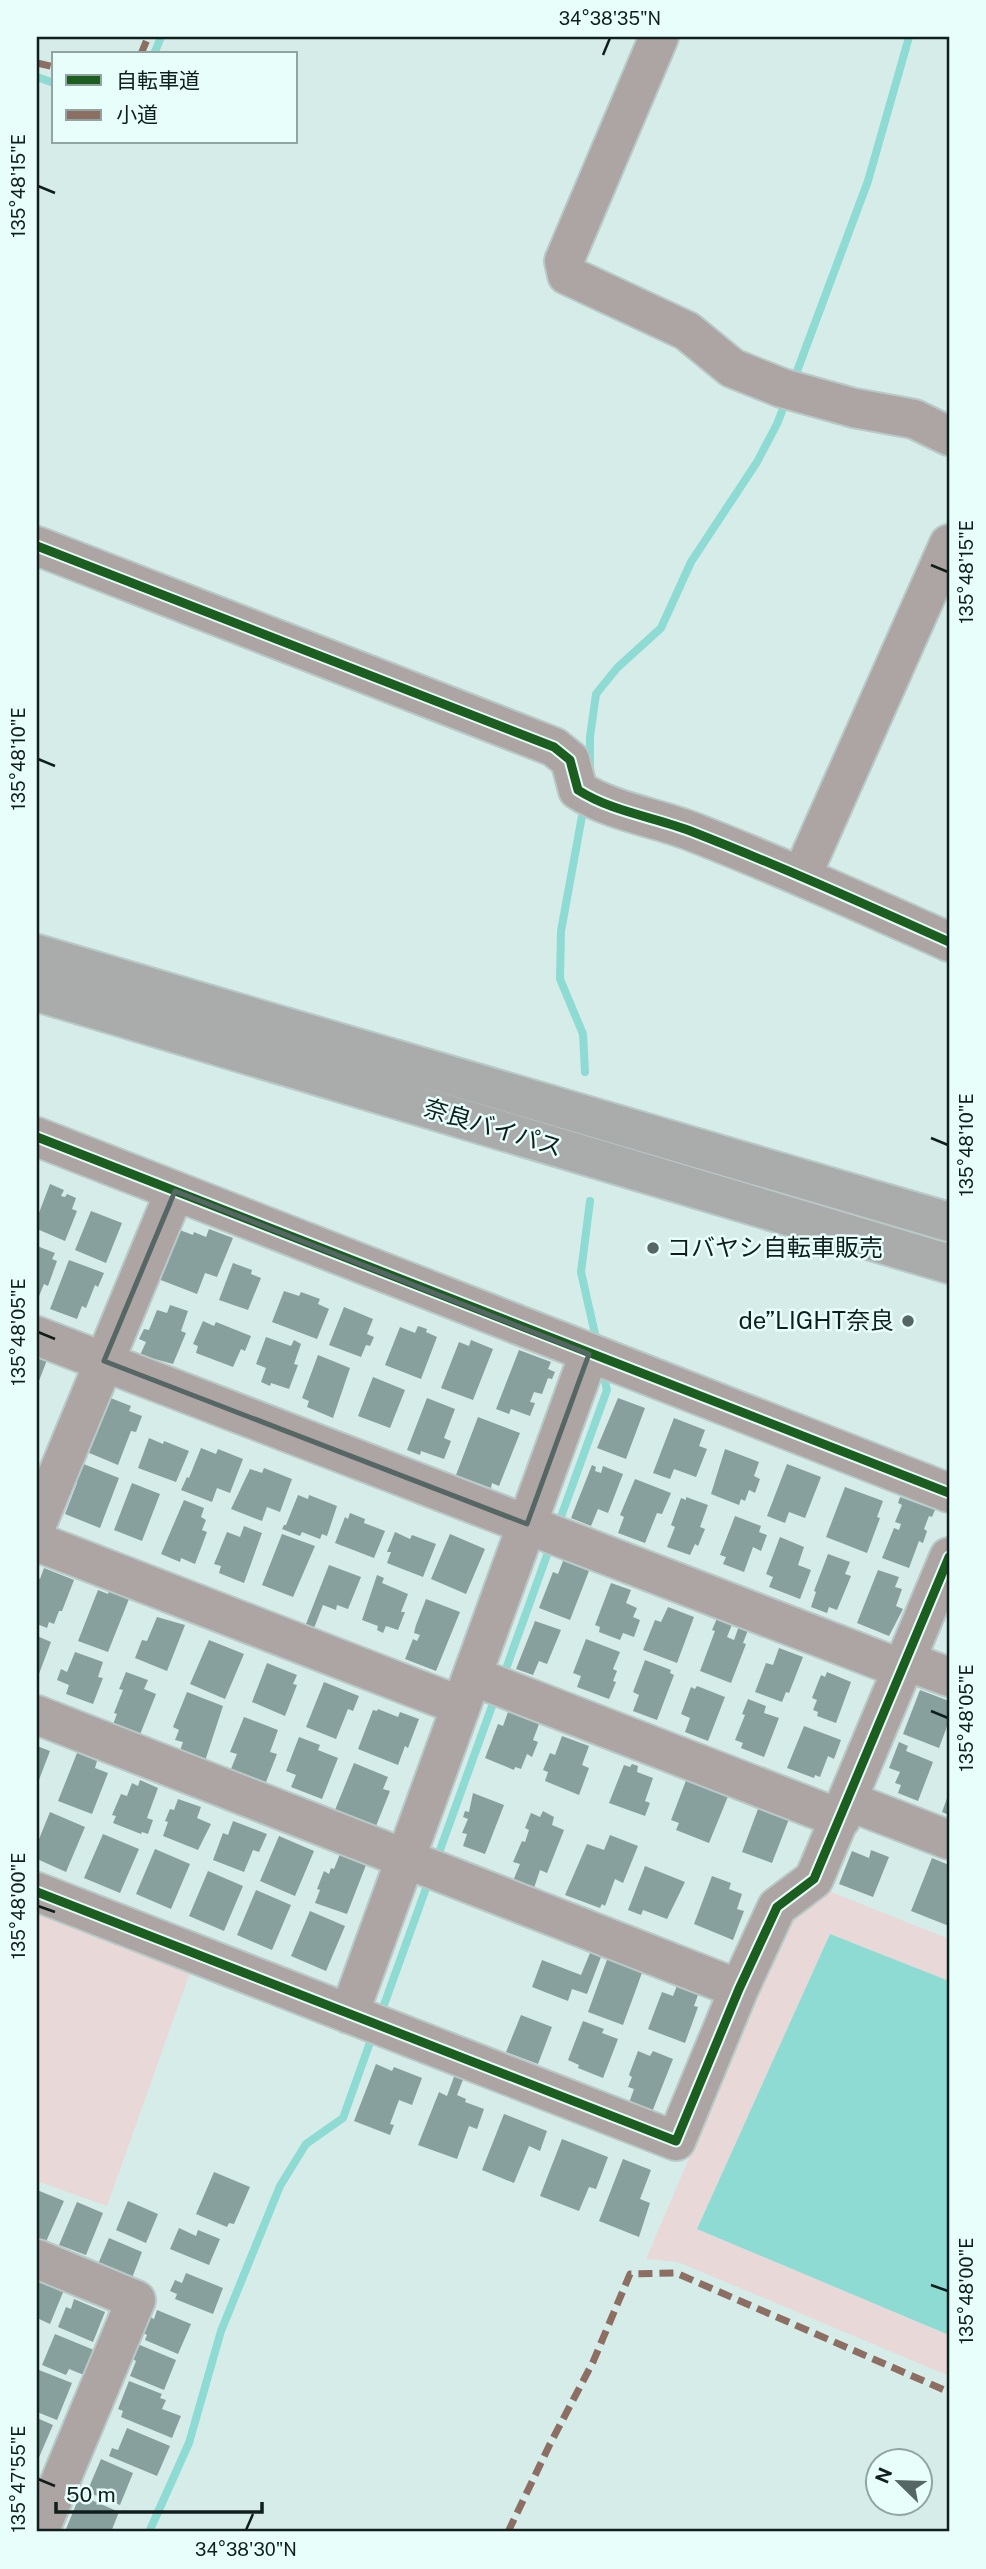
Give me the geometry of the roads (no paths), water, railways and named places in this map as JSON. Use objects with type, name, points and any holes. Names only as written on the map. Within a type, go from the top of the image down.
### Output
[{"type":"highway","name":"奈良バイパス","points":[[37,954],[949,1222]]},
{"type":"highway","name":"奈良バイパス","points":[[37,992],[949,1264]]},
{"type":"street","points":[[659,37],[564,261],[567,275],[687,331],[732,368],[793,391],[854,408],[914,419],[949,436]]},
{"type":"street","points":[[802,875],[949,544]]},
{"type":"street","points":[[37,546],[554,747],[570,760],[587,796],[669,823],[802,875],[949,942]]},
{"type":"street","points":[[37,1137],[949,1493]]},
{"type":"street","points":[[37,1524],[175,1191]]},
{"type":"street","points":[[37,1336],[904,1665],[949,1677]]},
{"type":"street","points":[[349,2014],[589,1354]]},
{"type":"street","points":[[37,1542],[466,1691],[844,1810],[949,1840]]},
{"type":"street","points":[[37,1892],[676,2141],[739,1989],[777,1907],[814,1880],[949,1557]]},
{"type":"street","points":[[37,1714],[739,1989]]},
{"type":"street","points":[[37,2259],[136,2300],[39,2532]]},
{"type":"water","points":[[830,1934],[949,1981],[949,2335],[697,2229]]},
{"type":"waterway","points":[[155,52],[161,37]]},
{"type":"waterway","points":[[793,382],[868,181],[909,37]]},
{"type":"waterway","points":[[37,77],[52,82]]},
{"type":"waterway","points":[[590,768],[590,737],[596,694],[617,668],[661,628],[691,562],[757,462],[786,401]]},
{"type":"waterway","points":[[584,805],[561,931],[560,979],[583,1034],[585,1072]]},
{"type":"waterway","points":[[590,1201],[581,1272],[597,1343]]},
{"type":"waterway","points":[[558,1525],[607,1390],[602,1369]]},
{"type":"waterway","points":[[503,1677],[551,1544]]},
{"type":"waterway","points":[[436,1861],[496,1695]]},
{"type":"waterway","points":[[380,2016],[429,1880]]},
{"type":"waterway","points":[[149,2532],[189,2443],[221,2331],[280,2186],[306,2144],[343,2118],[373,2034]]},
{"type":"place","name":"コバヤシ自転車販売","points":[[653,1248]]},
{"type":"place","name":"de”LIGHT奈良","points":[[908,1321]]}]
